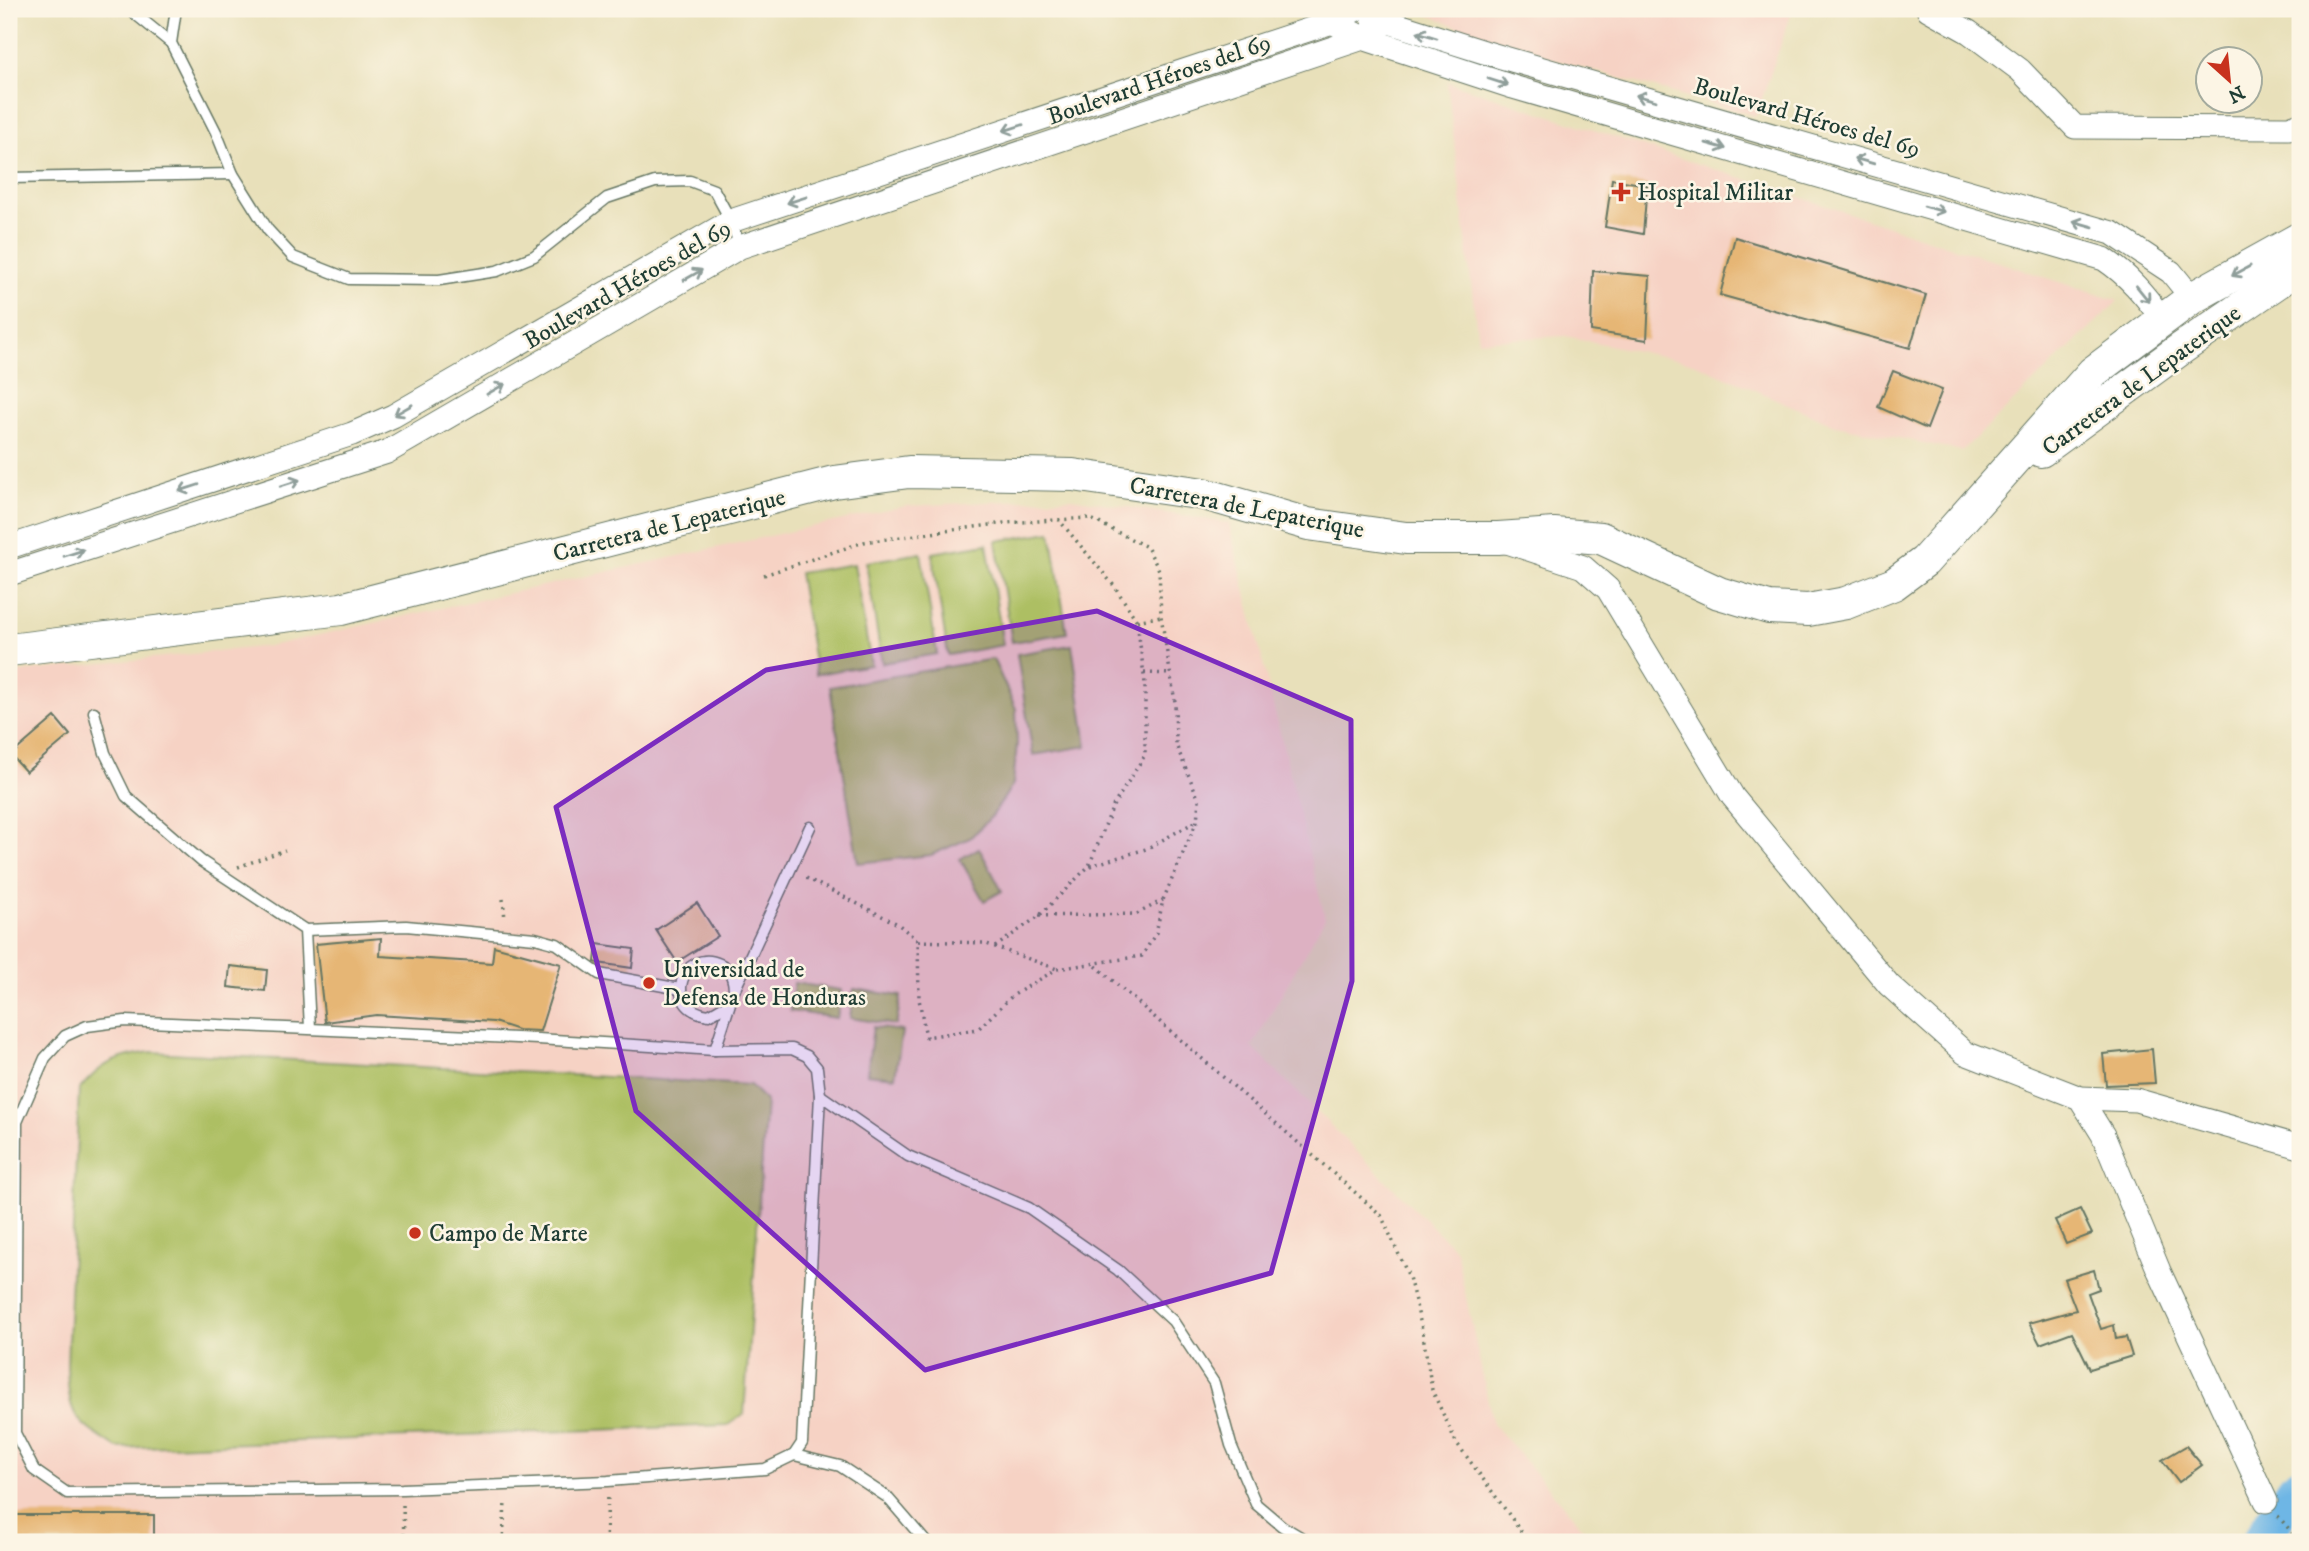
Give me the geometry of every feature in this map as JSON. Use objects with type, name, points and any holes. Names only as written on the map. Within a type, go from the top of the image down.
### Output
[{"type":"main road","name":"Carretera de Lepaterique","points":[[9,650],[341,609],[834,482],[909,472],[1073,475],[1204,494],[1308,523],[1406,538],[1498,538],[1554,534],[1601,538],[1719,593],[1769,608],[1808,610],[1846,603],[1894,584],[1925,561],[2093,372],[2300,238]]},
{"type":"main road","name":"Carretera de Lepaterique","points":[[1984,493],[2019,471],[2057,438],[2126,388],[2300,267]]},
{"type":"main road","points":[[2126,388],[2148,350],[2179,314],[2271,287]]},
{"type":"main road","name":"Carretera de Lepaterique","points":[[9,634],[208,607],[425,586]]},
{"type":"street","points":[[1928,9],[1969,32],[2020,70],[2075,127],[2289,128],[2300,124]]},
{"type":"street","points":[[1338,12],[1363,38],[1526,90],[2104,259],[2142,291],[2179,314]]},
{"type":"street","name":"Boulevard Héroes del 69","points":[[9,547],[352,434],[393,416],[732,221],[1338,12],[1386,22],[2112,233],[2171,272],[2179,314]]},
{"type":"street","name":"Boulevard Héroes del 69","points":[[9,574],[387,452],[740,247],[1363,38],[1386,22]]},
{"type":"street","points":[[1498,538],[1583,567],[1608,589],[1733,797],[1889,985],[1965,1053],[2080,1098],[2136,1100],[2300,1147]]},
{"type":"street","points":[[2080,1098],[2104,1135],[2159,1271],[2266,1501]]},
{"type":"lane","points":[[129,9],[171,43],[216,132],[233,174],[268,230],[293,257],[349,279],[439,280],[497,271],[534,256],[607,198],[655,182],[690,181],[714,190],[732,221],[740,247]]},
{"type":"lane","points":[[171,43],[176,9]]},
{"type":"lane","points":[[9,178],[233,174]]},
{"type":"lane","points":[[94,712],[105,753],[126,796],[220,873],[305,930],[406,926],[535,938],[557,944],[599,974],[680,989]]},
{"type":"lane","points":[[715,1050],[733,996],[810,827]]},
{"type":"lane","points":[[305,930],[310,1028]]},
{"type":"lane","points":[[707,961],[725,967],[734,982],[733,996],[718,1012],[700,1014],[686,1004],[680,989],[685,972],[691,966],[707,961]]},
{"type":"lane","points":[[125,1021],[715,1050],[792,1049],[807,1056],[817,1068],[820,1095],[802,1443],[794,1455],[765,1469],[608,1481],[402,1489],[66,1493],[34,1470],[15,1433],[17,1122],[45,1058],[65,1036],[87,1026],[125,1021]]},
{"type":"lane","points":[[9,1035],[9,1072]]},
{"type":"lane","points":[[820,1095],[908,1156],[1029,1208],[1118,1270],[1173,1321],[1214,1383],[1231,1445],[1256,1504],[1282,1526],[1309,1542]]},
{"type":"lane","points":[[794,1455],[840,1466],[887,1497],[926,1542]]},
{"type":"path","points":[[764,575],[864,541],[1005,523],[1089,518],[1147,547],[1159,570],[1161,616],[1175,702],[1176,745],[1199,800],[1197,821],[1163,901],[1156,933],[1142,956],[1057,969],[1012,996],[978,1030],[926,1037],[919,999],[918,941]]},
{"type":"path","points":[[995,947],[1039,916],[1089,866],[1113,806],[1145,755],[1144,673],[1137,621],[1115,587],[1059,520]]},
{"type":"path","points":[[1137,621],[1161,616]]},
{"type":"path","points":[[1144,673],[1171,674]]},
{"type":"path","points":[[1089,866],[1146,849],[1197,821]]},
{"type":"path","points":[[220,873],[285,850]]},
{"type":"path","points":[[792,871],[898,925],[918,941],[984,943],[1057,969]]},
{"type":"path","points":[[1039,916],[1137,914],[1163,901]]},
{"type":"path","points":[[1094,964],[1381,1215],[1409,1277],[1422,1329],[1432,1391],[1456,1442],[1529,1542]]},
{"type":"path","points":[[606,1542],[608,1481]]},
{"type":"path","points":[[503,1542],[506,1485]]},
{"type":"path","points":[[402,1489],[404,1542]]},
{"type":"path","points":[[2266,1501],[2300,1542]]},
{"type":"highlighted area","points":[[1097,611],[1351,720],[1352,981],[1271,1273],[925,1370],[636,1111],[556,807],[766,670]]},
{"type":"shaded area","name":"Hospital Militar","points":[[1413,9],[1793,9],[1756,116],[1508,47]]},
{"type":"shaded area","name":"Hospital Militar","points":[[1447,82],[2118,301],[1962,451],[1835,425],[1694,363],[1565,336],[1478,341]]},
{"type":"shaded area","name":"Universidad de Defensa de Honduras","points":[[1071,498],[1229,523],[1325,918],[1252,1047],[1456,1250],[1493,1424],[1595,1542],[9,1542],[9,673],[269,646],[906,506]]},
{"type":"green space","points":[[1051,532],[1067,633],[1012,642],[996,541]]},
{"type":"green space","points":[[987,544],[1003,645],[948,655],[932,553]]},
{"type":"green space","points":[[921,553],[937,654],[882,663],[866,562]]},
{"type":"green space","points":[[854,564],[871,665],[816,674],[799,573]]},
{"type":"green space","points":[[1072,645],[1087,746],[1033,755],[1017,654]]},
{"type":"green space","points":[[993,659],[1016,709],[1017,744],[1013,784],[993,815],[970,838],[931,855],[858,863],[830,687]]},
{"type":"green space","points":[[979,848],[1002,891],[984,901],[960,859]]},
{"type":"green space","points":[[794,983],[841,990],[837,1018],[790,1011]]},
{"type":"green space","points":[[854,989],[901,996],[896,1025],[850,1018]]},
{"type":"green space","points":[[873,1027],[902,1031],[895,1077],[867,1074]]},
{"type":"green space","name":"Campo de Marte","points":[[151,1052],[750,1085],[766,1101],[744,1414],[728,1425],[117,1448],[82,1423],[76,1416],[69,1396],[67,1365],[79,1090],[110,1062]]},
{"type":"building","points":[[1612,179],[1647,185],[1643,234],[1605,227]]},
{"type":"building","points":[[1735,237],[1926,295],[1910,348],[1720,295]]},
{"type":"building","points":[[1593,271],[1650,276],[1647,340],[1591,331]]},
{"type":"building","points":[[1893,371],[1942,390],[1927,429],[1878,407]]},
{"type":"building","points":[[55,717],[70,735],[26,772],[11,755]]},
{"type":"building","points":[[697,903],[718,936],[677,962],[656,930]]},
{"type":"building","points":[[381,938],[380,956],[492,963],[494,946],[561,964],[540,1031],[518,1030],[494,1022],[376,1015],[325,1022],[316,944]]},
{"type":"building","points":[[597,944],[634,949],[632,968],[595,962]]},
{"type":"building","points":[[230,966],[267,970],[265,991],[228,987]]},
{"type":"building","points":[[2152,1049],[2155,1083],[2106,1085],[2103,1054]]},
{"type":"building","points":[[2080,1209],[2092,1234],[2066,1244],[2055,1220]]},
{"type":"building","points":[[2094,1270],[2099,1289],[2088,1293],[2101,1329],[2114,1325],[2116,1339],[2126,1337],[2132,1356],[2090,1369],[2072,1332],[2040,1344],[2029,1323],[2076,1310],[2064,1279]]},
{"type":"building","points":[[2186,1446],[2202,1465],[2179,1482],[2162,1460]]},
{"type":"building","points":[[9,1515],[154,1515],[154,1542],[9,1542]]},
{"type":"waterway","points":[[2260,1542],[2293,1491],[2300,1486]]},
{"type":"place","name":"Hospital Militar","points":[[1621,192]]},
{"type":"place","name":"Universidad de Defensa de Honduras","points":[[649,983]]},
{"type":"place","name":"Campo de Marte","points":[[415,1233]]}]
